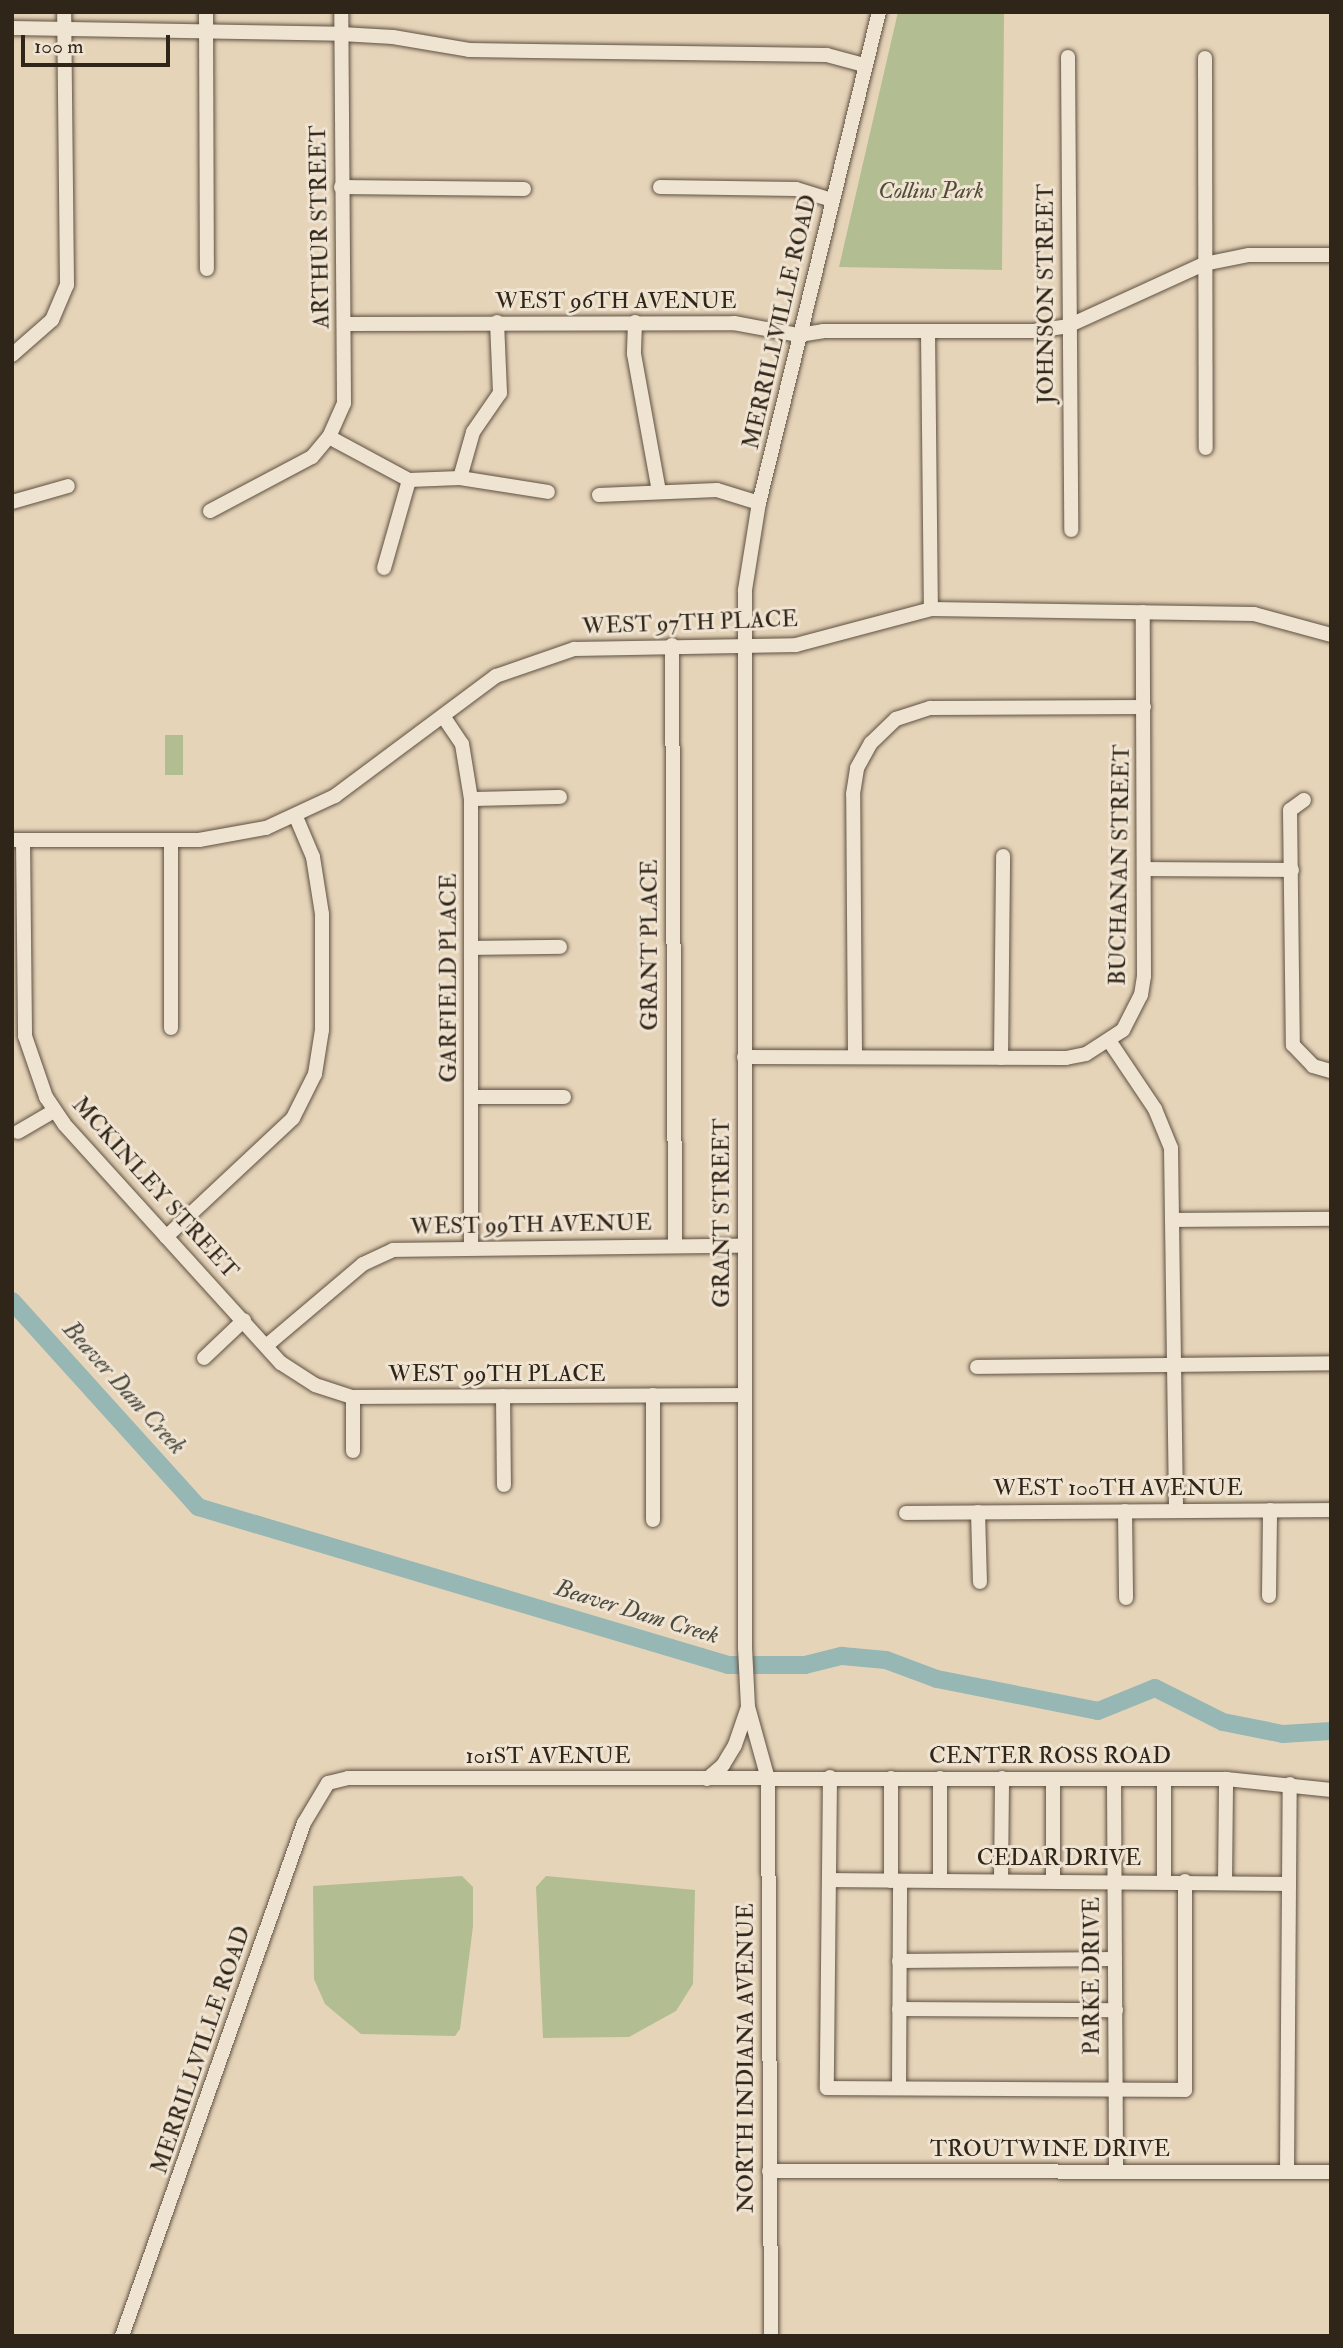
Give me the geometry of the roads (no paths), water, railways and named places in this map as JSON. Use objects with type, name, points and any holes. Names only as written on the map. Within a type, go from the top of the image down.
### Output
[{"type":"street","points":[[206,12],[208,269]]},
{"type":"street","name":"ARTHUR STREET","points":[[329,437],[344,403],[346,324],[341,187],[341,12]]},
{"type":"street","name":"MERRILLVILLE ROAD","points":[[743,645],[745,590],[759,503],[879,12]]},
{"type":"street","points":[[12,355],[37,338],[52,320],[67,285],[64,20]]},
{"type":"street","points":[[12,28],[64,20],[206,34],[341,34],[393,37],[469,50],[827,55],[866,65]]},
{"type":"street","name":"JOHNSON STREET","points":[[1068,57],[1071,530]]},
{"type":"street","points":[[1205,58],[1206,448]]},
{"type":"street","points":[[341,187],[524,189]]},
{"type":"street","points":[[660,187],[796,189],[832,200]]},
{"type":"street","name":"WEST 96TH AVENUE","points":[[346,324],[734,323],[799,335],[823,331],[1034,331],[1068,326],[1204,264],[1249,255],[1331,255]]},
{"type":"street","points":[[460,478],[473,432],[500,393],[497,322]]},
{"type":"street","points":[[635,322],[634,354],[659,492]]},
{"type":"street","points":[[928,331],[931,609]]},
{"type":"street","points":[[210,511],[312,457],[329,437],[409,480],[460,478],[548,492]]},
{"type":"street","points":[[384,568],[409,480]]},
{"type":"street","points":[[12,502],[68,486]]},
{"type":"street","points":[[599,495],[717,490],[759,503]]},
{"type":"street","name":"WEST 97TH PLACE","points":[[18,840],[171,841],[229,837],[296,817],[335,796],[496,676],[547,654],[591,647],[813,643],[931,609],[1254,614],[1330,633]]},
{"type":"street","name":"BUCHANAN STREET","points":[[1110,1042],[1132,1017],[1141,995],[1144,869],[1143,612]]},
{"type":"street","name":"GRANT PLACE","points":[[672,645],[675,1246]]},
{"type":"street","name":"GRANT STREET","points":[[743,645],[745,1647],[748,1707],[768,1779]]},
{"type":"street","points":[[855,1056],[853,794],[857,768],[880,733],[896,719],[930,708],[1144,707]]},
{"type":"street","name":"GARFIELD PLACE","points":[[443,716],[462,744],[471,799],[471,1248]]},
{"type":"street","points":[[471,799],[560,797]]},
{"type":"street","points":[[1304,800],[1290,810],[1293,1045],[1313,1066],[1331,1071]]},
{"type":"street","points":[[166,1237],[293,1118],[315,1074],[322,1030],[321,904],[313,857],[296,817]]},
{"type":"street","name":"MCKINLEY STREET","points":[[18,840],[26,1036],[54,1111],[266,1346]]},
{"type":"street","points":[[171,841],[171,1028]]},
{"type":"street","points":[[1001,1058],[1003,856]]},
{"type":"street","points":[[1144,869],[1292,870]]},
{"type":"street","points":[[472,948],[560,947]]},
{"type":"street","points":[[744,1056],[1066,1058],[1110,1042],[1155,1109],[1171,1148],[1176,1511]]},
{"type":"street","points":[[472,1097],[564,1097]]},
{"type":"street","points":[[18,1132],[54,1111]]},
{"type":"street","points":[[1173,1220],[1331,1219]]},
{"type":"street","name":"WEST 99TH AVENUE","points":[[266,1346],[363,1264],[393,1250],[745,1245]]},
{"type":"street","points":[[204,1358],[244,1320]]},
{"type":"street","name":"WEST 99TH PLACE","points":[[266,1346],[302,1379],[353,1397],[745,1395]]},
{"type":"street","points":[[977,1367],[1331,1363]]},
{"type":"street","points":[[653,1395],[653,1520]]},
{"type":"street","points":[[503,1396],[504,1485]]},
{"type":"street","points":[[353,1397],[353,1451]]},
{"type":"street","points":[[1269,1596],[1270,1510]]},
{"type":"street","name":"WEST 100TH AVENUE","points":[[906,1513],[1331,1510]]},
{"type":"street","points":[[1125,1511],[1126,1598]]},
{"type":"street","points":[[978,1512],[980,1582]]},
{"type":"street","points":[[707,1779],[723,1765],[735,1745],[748,1707]]},
{"type":"street","points":[[830,1777],[827,2088],[1185,2090],[1185,1881]]},
{"type":"street","name":"101ST AVENUE","points":[[328,1783],[348,1778],[768,1779]]},
{"type":"street","points":[[891,1778],[899,1961],[899,2088]]},
{"type":"street","points":[[940,1778],[940,1880]]},
{"type":"street","points":[[1001,1880],[1002,1778]]},
{"type":"street","name":"CENTER ROSS ROAD","points":[[768,1779],[1226,1779],[1331,1790]]},
{"type":"street","name":"NORTH INDIANA AVENUE","points":[[768,1779],[771,2336]]},
{"type":"street","points":[[1053,1779],[1053,1880]]},
{"type":"street","name":"PARKE DRIVE","points":[[1114,1779],[1116,2172]]},
{"type":"street","points":[[1164,1779],[1164,1882]]},
{"type":"street","points":[[1225,1882],[1226,1779]]},
{"type":"street","name":"MERRILLVILLE ROAD","points":[[122,2336],[304,1823],[328,1783]]},
{"type":"street","points":[[1287,2172],[1287,1884],[1290,1784]]},
{"type":"street","name":"CEDAR DRIVE","points":[[830,1880],[1185,1881],[1287,1884]]},
{"type":"street","points":[[899,1961],[1115,1959]]},
{"type":"street","points":[[899,2009],[1116,2010]]},
{"type":"street","name":"TROUTWINE DRIVE","points":[[769,2171],[1331,2172]]},
{"type":"waterway","name":"Beaver Dam Creek","points":[[12,1301],[198,1507],[728,1665],[805,1665],[842,1656],[886,1660],[937,1679],[1098,1711],[1155,1688],[1223,1722],[1283,1734],[1331,1731]]},
{"type":"park label","name":"Collins Park","points":[[931,191]]}]
